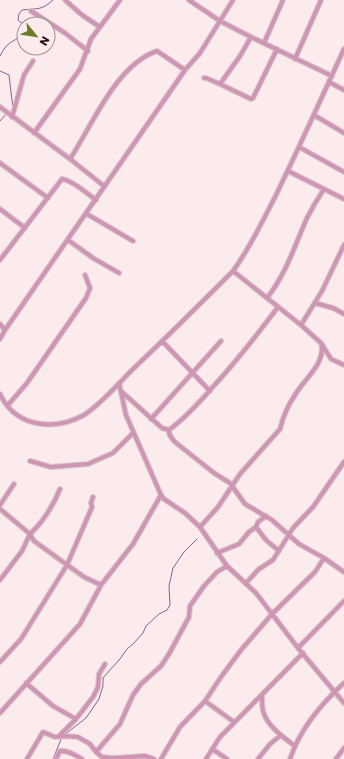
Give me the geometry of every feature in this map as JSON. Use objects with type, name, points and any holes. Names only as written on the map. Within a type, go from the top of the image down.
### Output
[{"type":"street","points":[[65,0],[82,15],[100,27]]},
{"type":"street","points":[[34,133],[80,69],[88,51],[91,39],[120,0]]},
{"type":"street","points":[[189,0],[220,21],[332,76]]},
{"type":"street","points":[[0,339],[185,70],[200,53],[233,0]]},
{"type":"street","points":[[264,43],[283,0]]},
{"type":"street","points":[[295,59],[321,0]]},
{"type":"street","points":[[31,11],[65,33],[88,51]]},
{"type":"street","points":[[220,84],[240,56],[251,37]]},
{"type":"street","points":[[204,78],[252,99],[276,49]]},
{"type":"street","points":[[0,394],[8,405],[20,416],[33,423],[43,425],[62,423],[85,414],[234,271],[253,241],[288,171],[344,50]]},
{"type":"street","points":[[70,159],[109,93],[132,65],[157,51],[185,70]]},
{"type":"street","points":[[11,116],[24,75],[33,61]]},
{"type":"street","points":[[329,82],[344,90]]},
{"type":"street","points":[[1,108],[104,186]]},
{"type":"street","points":[[314,116],[344,133]]},
{"type":"street","points":[[299,148],[344,172]]},
{"type":"street","points":[[0,163],[48,198]]},
{"type":"street","points":[[288,171],[344,199]]},
{"type":"street","points":[[0,260],[60,181],[65,179],[96,200]]},
{"type":"street","points":[[267,298],[274,290],[289,262],[308,216],[324,189]]},
{"type":"street","points":[[0,209],[25,228]]},
{"type":"street","points":[[86,214],[133,241]]},
{"type":"street","points":[[68,240],[93,258],[119,273]]},
{"type":"street","points":[[301,325],[322,291],[344,245]]},
{"type":"street","points":[[234,271],[321,343],[331,359],[344,365]]},
{"type":"street","points":[[8,405],[26,383],[86,298],[90,288],[85,275]]},
{"type":"street","points":[[315,303],[333,308],[344,314]]},
{"type":"street","points":[[169,430],[196,407],[226,373],[278,307]]},
{"type":"street","points":[[0,324],[5,330]]},
{"type":"street","points":[[162,341],[210,391]]},
{"type":"street","points":[[151,419],[221,341]]},
{"type":"street","points":[[200,527],[218,507],[240,474],[280,429],[282,421],[296,393],[315,370],[323,350],[321,343]]},
{"type":"street","points":[[119,383],[126,415],[161,495],[164,499],[185,513],[200,527],[227,566],[256,593],[298,648],[344,703]]},
{"type":"street","points":[[121,392],[162,428],[169,430]]},
{"type":"street","points":[[169,430],[168,433],[170,437],[214,473],[223,477],[233,486],[246,504],[266,516],[304,547],[324,558],[344,572]]},
{"type":"street","points":[[30,461],[52,467],[88,464],[112,453],[133,433]]},
{"type":"street","points":[[246,583],[259,569],[270,563],[293,528],[313,507],[344,462]]},
{"type":"street","points":[[0,505],[14,484]]},
{"type":"street","points":[[0,580],[22,551],[30,534],[41,524],[56,500],[60,489]]},
{"type":"street","points":[[0,713],[80,624],[101,585],[133,544],[161,495]]},
{"type":"street","points":[[0,662],[20,639],[67,565],[92,507],[91,503],[93,497]]},
{"type":"street","points":[[0,508],[30,534],[34,541],[84,577],[101,585]]},
{"type":"street","points":[[217,553],[239,544],[249,532],[256,527],[258,522],[266,516]]},
{"type":"street","points":[[256,527],[266,540],[279,551]]},
{"type":"street","points":[[161,759],[180,727],[205,701],[217,681],[240,650],[272,614],[315,572],[324,558]]},
{"type":"street","points":[[96,752],[110,738],[120,724],[141,684],[161,666],[169,654],[189,617],[190,606],[204,586],[217,572],[227,566]]},
{"type":"street","points":[[298,648],[344,601]]},
{"type":"street","points":[[206,759],[220,737],[303,653]]},
{"type":"street","points":[[60,736],[76,719],[93,697],[98,687],[99,674],[105,664]]},
{"type":"street","points":[[26,683],[53,706],[76,719]]},
{"type":"street","points":[[290,759],[295,746],[319,708],[344,683]]},
{"type":"street","points":[[262,695],[263,710],[266,718],[281,735],[295,746]]},
{"type":"street","points":[[205,701],[234,722]]},
{"type":"street","points":[[27,759],[43,732],[55,737],[78,737],[90,744],[96,752],[105,758],[145,756],[154,759]]},
{"type":"street","points":[[258,759],[270,744],[281,735]]},
{"type":"street","points":[[336,759],[344,748]]},
{"type":"street","points":[[212,749],[227,759]]},
{"type":"street","points":[[56,759],[60,751],[64,750],[82,759]]},
{"type":"street","points":[[216,752],[218,759]]},
{"type":"waterway","points":[[19,16],[22,10],[36,9],[49,4],[53,0]]},
{"type":"waterway","points":[[0,56],[7,45],[16,39]]},
{"type":"waterway","points":[[0,71],[9,75],[13,109],[9,113]]},
{"type":"waterway","points":[[0,121],[6,114]]},
{"type":"waterway","points":[[64,735],[86,718],[99,699],[103,686],[103,678],[127,649],[143,633],[146,626],[159,614],[167,610],[170,605],[169,586],[173,568],[184,552],[197,539]]},
{"type":"waterway","points":[[53,759],[62,737]]}]
